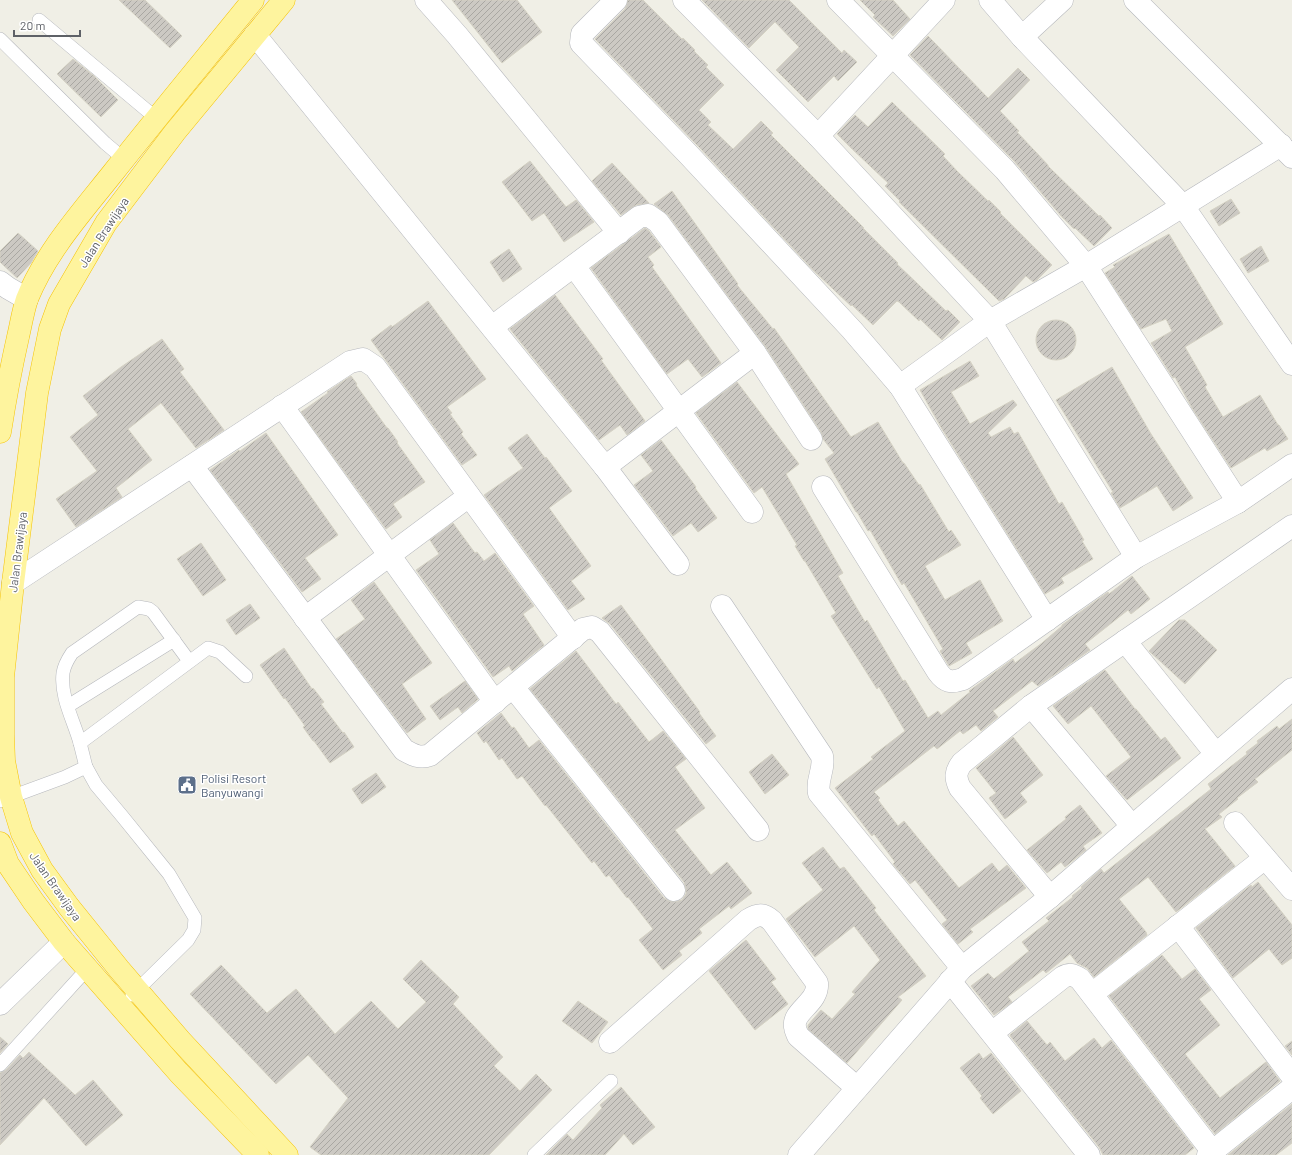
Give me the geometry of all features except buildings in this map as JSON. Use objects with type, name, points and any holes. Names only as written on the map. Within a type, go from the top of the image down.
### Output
[{"type":"highway","name":"Jalan Brawijaya","points":[[0,432],[10,371],[27,299],[55,248],[156,118],[252,0]]},
{"type":"highway","name":"Jalan Brawijaya","points":[[284,0],[175,132],[106,223],[59,304],[50,329],[37,393],[13,583],[3,677],[3,734],[6,799],[42,870],[118,969],[180,1040],[287,1155]]},
{"type":"highway","points":[[0,842],[8,864],[33,901],[64,942],[179,1073],[258,1155]]},
{"type":"street","points":[[426,0],[457,35],[619,233]]},
{"type":"street","points":[[684,0],[818,136],[990,321],[1136,557]]},
{"type":"street","points":[[838,0],[1005,170],[1086,266],[1238,502]]},
{"type":"street","points":[[818,136],[944,0]]},
{"type":"street","points":[[990,0],[1022,37],[1183,206],[1292,364]]},
{"type":"street","points":[[1022,37],[1062,0]]},
{"type":"street","points":[[900,386],[990,321],[1086,266],[1183,206],[1286,151],[1135,0]]},
{"type":"street","points":[[614,1],[582,34],[581,43],[714,182],[852,330],[900,386],[1047,620]]},
{"type":"street","points":[[255,36],[605,468],[678,564]]},
{"type":"street","points":[[492,327],[639,217],[644,215],[652,216],[755,353],[811,438]]},
{"type":"street","points":[[574,266],[752,512]]},
{"type":"street","points":[[0,282],[27,299]]},
{"type":"street","points":[[605,468],[755,353]]},
{"type":"street","points":[[13,583],[350,362],[363,359],[376,367],[573,638]]},
{"type":"street","points":[[282,406],[495,702]]},
{"type":"street","points":[[823,487],[938,672],[943,679],[950,682],[963,679],[1136,557],[1238,502],[1292,465]]},
{"type":"street","points":[[192,466],[404,750],[412,755],[425,757],[430,755],[583,629],[588,627],[596,629],[600,632],[758,830]]},
{"type":"street","points":[[305,618],[469,496]]},
{"type":"street","points":[[1050,896],[960,788],[956,780],[956,773],[962,763],[1031,706],[1292,526]]},
{"type":"street","points":[[722,606],[822,756],[823,764],[817,784],[819,793],[956,974],[992,1033],[1089,1155]]},
{"type":"street","points":[[1125,641],[1216,754]]},
{"type":"street","points":[[513,687],[674,890]]},
{"type":"street","points":[[799,1155],[956,974],[1050,896],[1292,689]]},
{"type":"street","points":[[1031,706],[1132,826]]},
{"type":"street","points":[[1235,823],[1292,889]]},
{"type":"street","points":[[0,842],[24,837]]},
{"type":"street","points":[[1092,994],[1265,858]]},
{"type":"street","points":[[610,1042],[748,920],[761,914],[772,921],[816,983],[817,987],[814,998],[797,1016],[794,1026],[798,1036],[857,1088]]},
{"type":"street","points":[[1178,926],[1292,1076]]},
{"type":"street","points":[[0,1004],[64,942]]},
{"type":"street","points":[[992,1033],[1067,974],[1080,978],[1210,1153],[1292,1088]]},
{"type":"lane","points":[[39,20],[156,118]]},
{"type":"lane","points":[[0,38],[105,143],[124,159]]},
{"type":"lane","points":[[120,1005],[188,940],[194,930],[195,918],[169,874],[96,785],[86,768],[80,743],[68,706],[63,684],[63,673],[66,662],[72,653],[138,607],[149,609],[153,612],[189,661]]},
{"type":"lane","points":[[68,706],[174,640]]},
{"type":"lane","points":[[80,743],[208,648],[212,648],[220,652],[246,676]]},
{"type":"lane","points":[[6,799],[86,768]]},
{"type":"lane","points":[[0,1065],[88,968]]},
{"type":"lane","points":[[534,1155],[611,1081]]},
{"type":"place","name":"Polisi Resort Banyuwangi","points":[[187,785]]}]
